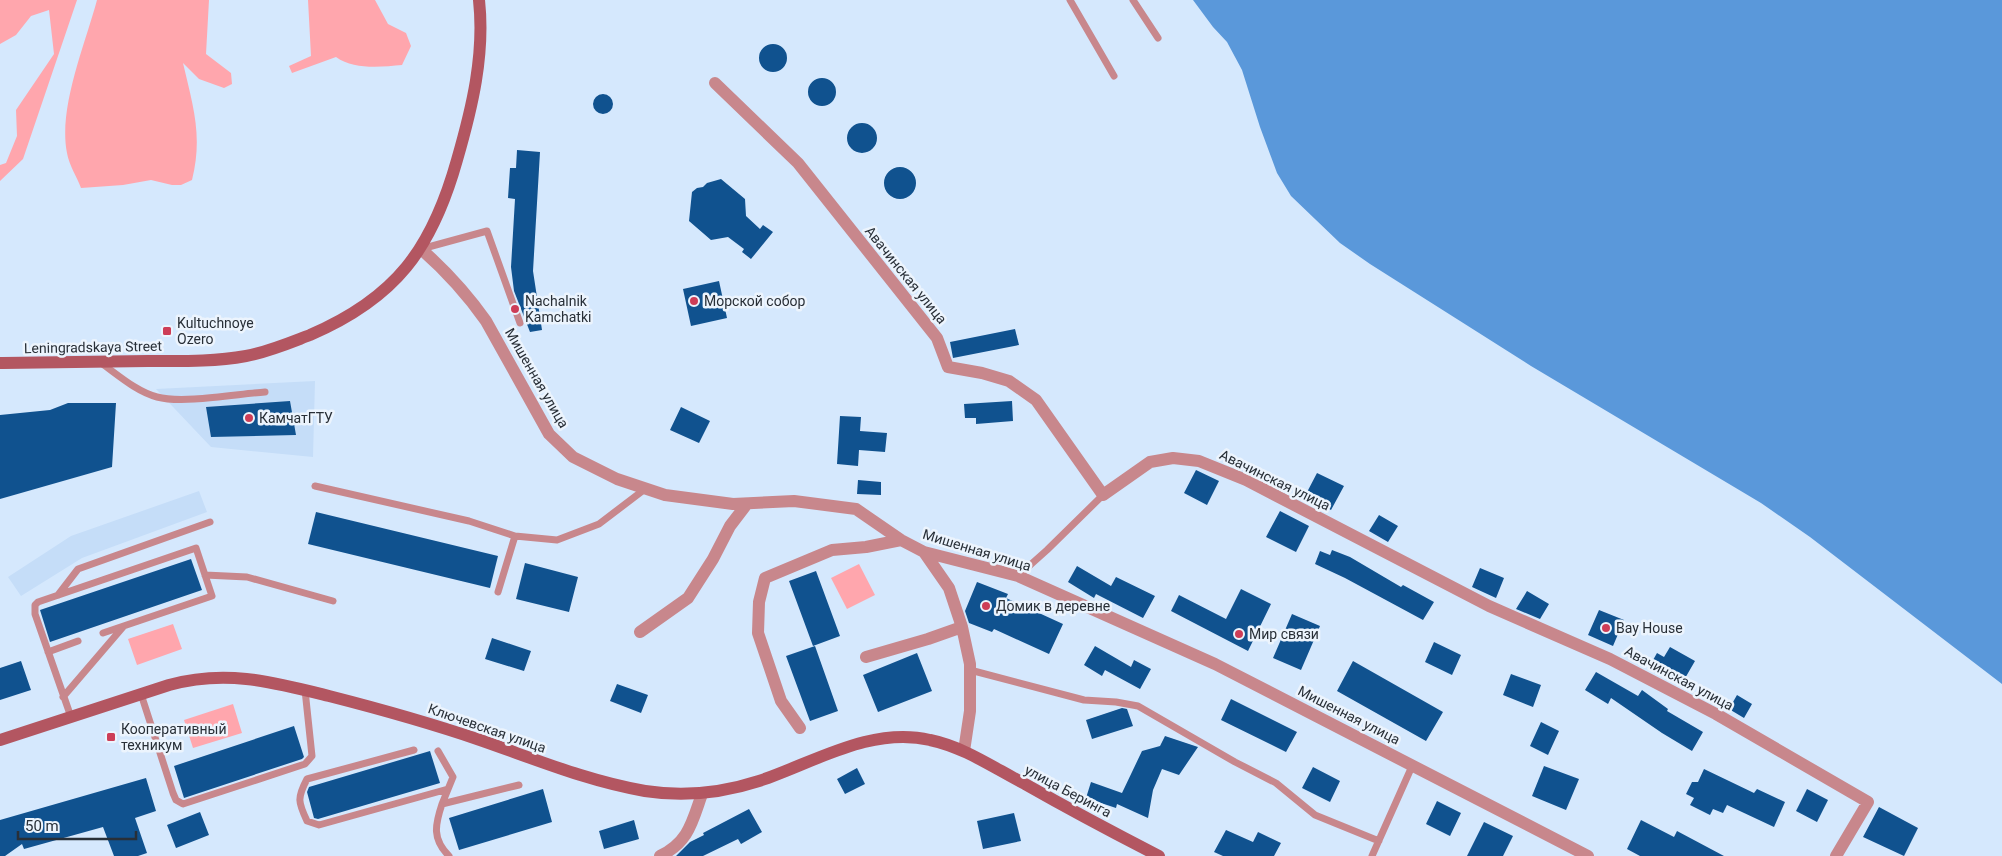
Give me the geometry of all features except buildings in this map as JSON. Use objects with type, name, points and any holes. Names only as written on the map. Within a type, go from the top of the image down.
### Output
[{"type":"main road","name":"Leningradskaya Street","points":[[0,363],[205,360],[248,356],[273,349],[318,331],[366,304],[386,289],[404,272],[421,249],[447,194],[471,108],[477,78],[481,41],[479,0]]},
{"type":"main road","name":"Ключевская улица","points":[[0,740],[187,680],[225,677],[267,682],[305,690],[419,720],[596,781],[647,791],[702,794],[748,784],[842,749],[882,739],[927,739],[964,751]]},
{"type":"main road","name":"улица Беринга","points":[[964,751],[1159,856]]},
{"type":"street","name":"Авачинская улица","points":[[715,83],[798,163],[937,338],[948,367],[982,372],[1009,381],[1036,400],[1103,495],[1150,462],[1173,458],[1199,461],[1246,480],[1489,606],[1610,659],[1716,714],[1868,802],[1836,856]]},
{"type":"street","name":"Мишенная улица","points":[[421,249],[464,291],[486,321],[549,434],[573,457],[618,479],[665,495],[746,505],[794,501],[856,509],[901,540],[924,552],[1018,576],[1215,664],[1588,856]]},
{"type":"street","points":[[640,632],[688,598],[730,526],[746,505]]},
{"type":"street","points":[[800,728],[781,701],[758,633],[759,602],[765,578],[832,550],[866,547],[901,540]]},
{"type":"street","points":[[924,552],[949,588],[962,627],[970,670],[970,711],[964,751]]},
{"type":"street","points":[[866,658],[962,627]]},
{"type":"street","points":[[660,856],[673,850],[689,832],[702,794]]},
{"type":"lane","points":[[1070,0],[1114,76]]},
{"type":"lane","points":[[1133,0],[1158,38]]},
{"type":"lane","points":[[421,249],[487,231],[520,323]]},
{"type":"lane","points":[[98,362],[156,397],[175,400],[265,392]]},
{"type":"lane","points":[[315,486],[469,521],[515,536],[557,540],[599,524],[645,489]]},
{"type":"lane","points":[[1018,576],[1103,495]]},
{"type":"lane","points":[[57,595],[78,569],[210,522]]},
{"type":"lane","points":[[498,592],[515,536]]},
{"type":"lane","points":[[71,717],[34,609],[38,602],[196,548],[212,596],[103,634]]},
{"type":"lane","points":[[205,575],[247,578],[333,601]]},
{"type":"lane","points":[[63,697],[124,626]]},
{"type":"lane","points":[[48,652],[78,641]]},
{"type":"lane","points":[[970,670],[1084,700],[1116,702],[1138,706],[1235,762],[1276,783],[1315,815],[1379,841]]},
{"type":"lane","points":[[141,694],[172,793],[176,800],[183,804],[305,764],[312,756],[305,690]]},
{"type":"lane","points":[[414,750],[307,779],[300,793],[299,804],[307,821],[319,825],[448,789]]},
{"type":"lane","points":[[438,751],[453,777],[436,824],[439,842],[449,856]]},
{"type":"lane","points":[[1372,856],[1412,764]]},
{"type":"lane","points":[[442,804],[519,785]]},
{"type":"shaded area","points":[[0,0],[77,0],[23,159],[0,181],[0,165],[6,163],[17,136],[16,110],[54,54],[49,10],[31,16],[16,35],[0,44]]},
{"type":"shaded area","points":[[97,0],[209,0],[206,54],[231,73],[232,84],[224,88],[199,79],[183,63],[197,135],[197,149],[192,180],[181,185],[151,180],[123,185],[81,188],[67,153],[65,135],[66,116],[74,76]]},
{"type":"shaded area","points":[[308,0],[375,0],[388,24],[406,33],[411,46],[402,65],[359,66],[336,57],[292,73],[289,66],[311,56]]},
{"type":"shaded area","name":"КамчатГТУ","points":[[315,381],[313,457],[211,447],[156,389]]},
{"type":"shaded area","points":[[199,491],[207,512],[82,558],[21,596],[8,577],[71,536]]},
{"type":"shaded area","points":[[859,564],[875,595],[847,609],[831,578]]},
{"type":"shaded area","points":[[173,624],[182,649],[137,665],[128,639]]},
{"type":"shaded area","points":[[233,704],[242,733],[193,748],[184,720]]},
{"type":"water","points":[[1193,0],[2002,0],[2002,684],[1810,537],[1761,503],[1531,366],[1340,243],[1291,196],[1277,173],[1242,70],[1227,42]]},
{"type":"place","name":"Морской собор","points":[[694,301]]},
{"type":"place","name":"Nachalnik Kamchatki","points":[[515,309]]},
{"type":"place","name":"Kultuchnoye Ozero","points":[[167,331]]},
{"type":"place","name":"КамчатГТУ","points":[[249,418]]},
{"type":"place","name":"Домик в деревне","points":[[986,606]]},
{"type":"place","name":"Bay House","points":[[1606,628]]},
{"type":"place","name":"Мир связи","points":[[1239,634]]},
{"type":"place","name":"Кооперативный техникум","points":[[111,737]]}]
